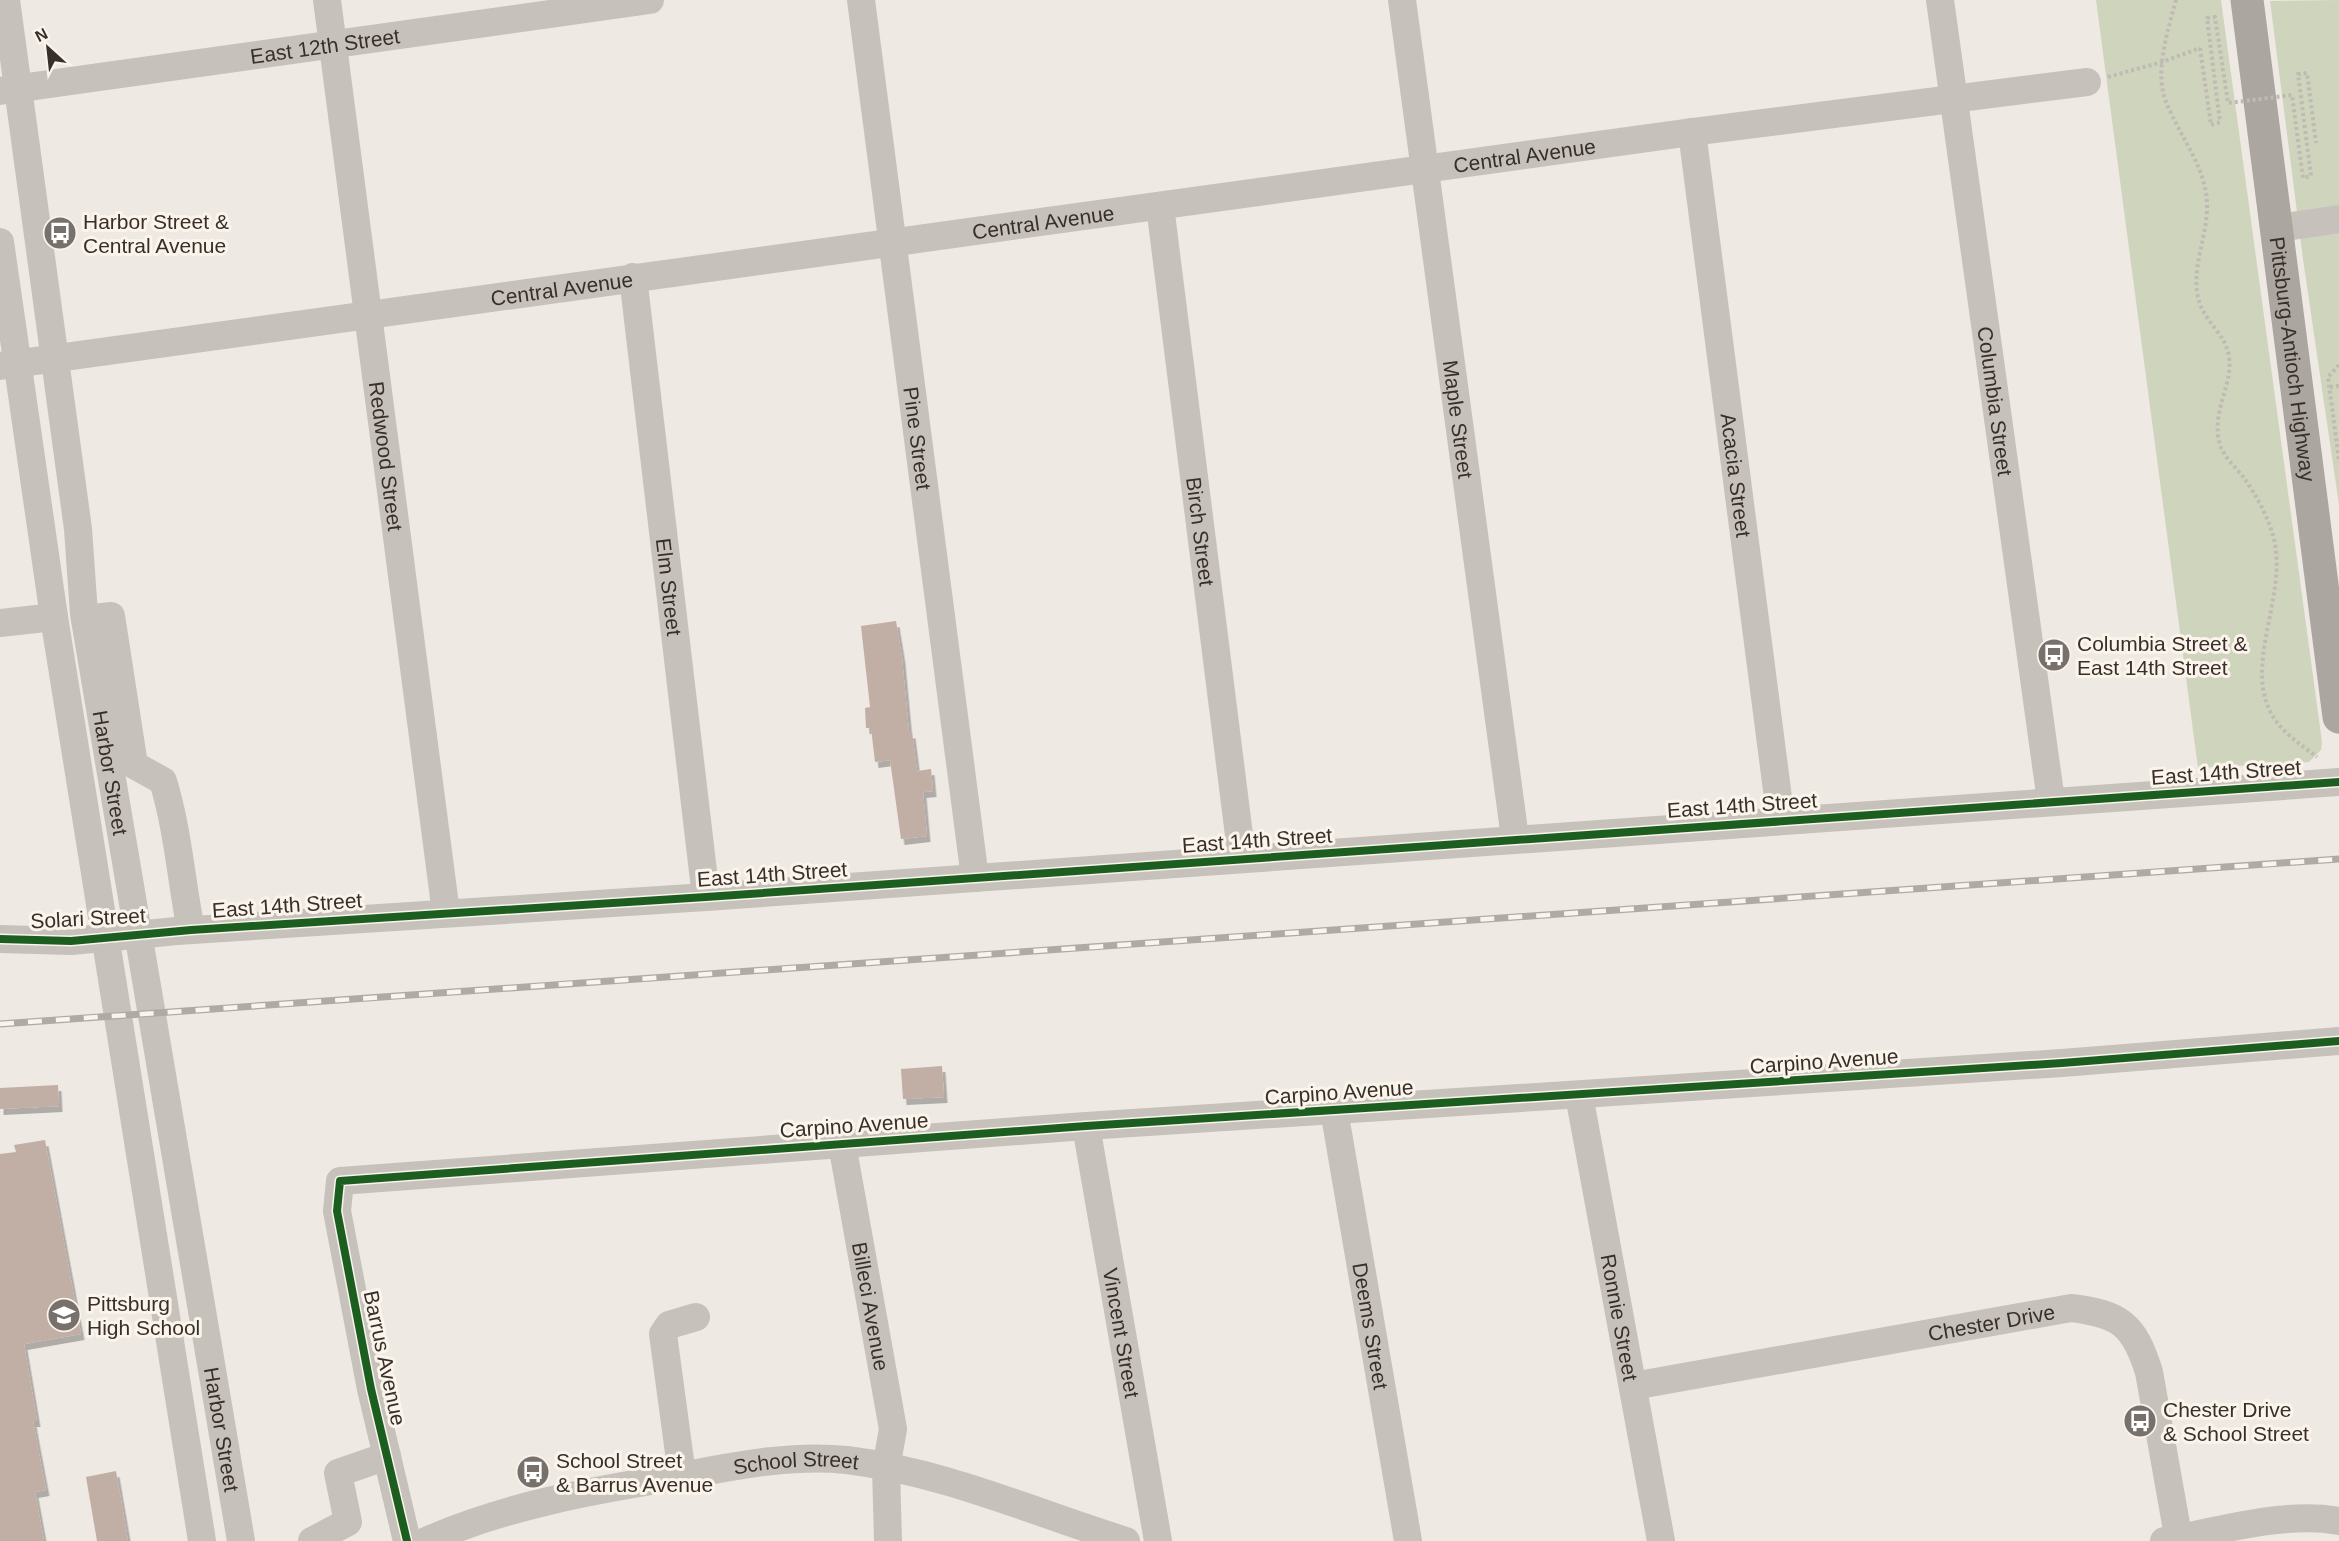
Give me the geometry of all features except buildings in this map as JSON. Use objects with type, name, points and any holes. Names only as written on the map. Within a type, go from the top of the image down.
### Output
[{"type":"main road","name":"Pittsburg-Antioch Highway","points":[[2247,0],[2338,699]]},
{"type":"street","name":"Harbor Street","points":[[6,0],[9,90],[55,361],[78,529],[84,619],[241,1541]]},
{"type":"street","name":"Redwood Street","points":[[327,0],[446,913]]},
{"type":"street","name":"East 12th Street","points":[[9,90],[333,44],[589,4],[650,0]]},
{"type":"street","name":"Pine Street","points":[[861,0],[975,878]]},
{"type":"street","name":"Maple Street","points":[[1402,0],[1515,838]]},
{"type":"street","name":"Columbia Street","points":[[1940,0],[2051,801]]},
{"type":"street","name":"Central Avenue","points":[[9,365],[55,361],[633,277],[1692,132],[2087,82]]},
{"type":"street","name":"Acacia Street","points":[[1692,132],[1781,821]]},
{"type":"street","name":"Birch Street","points":[[1160,206],[1242,859]]},
{"type":"street","points":[[2278,228],[2339,219]]},
{"type":"street","name":"Harbor Street","points":[[0,242],[9,365],[54,617],[202,1541]]},
{"type":"street","name":"Elm Street","points":[[633,277],[706,897]]},
{"type":"street","points":[[84,619],[111,616],[134,765],[163,782],[175,820],[184,930]]},
{"type":"street","points":[[0,623],[54,617]]},
{"type":"street","name":"East 14th Street","points":[[184,930],[706,897],[1515,838],[2339,782]]},
{"type":"street","name":"Solari Street","points":[[0,939],[71,941],[184,930]]},
{"type":"street","name":"Carpino Avenue","points":[[340,1181],[1086,1126],[2050,1064],[2339,1041]]},
{"type":"street","name":"Ronnie Street","points":[[1579,1095],[1661,1541]]},
{"type":"street","name":"Deems Street","points":[[1334,1110],[1408,1541]]},
{"type":"street","name":"Vincent Street","points":[[1086,1126],[1158,1541]]},
{"type":"street","name":"Billeci Avenue","points":[[842,1144],[893,1429],[886,1468],[888,1541]]},
{"type":"street","name":"Barrus Avenue","points":[[340,1181],[337,1211],[371,1389],[407,1541]]},
{"type":"street","name":"Chester Drive","points":[[1633,1386],[2071,1308],[2101,1312],[2125,1324],[2141,1345],[2150,1372],[2174,1540]]},
{"type":"street","points":[[682,1475],[663,1334],[669,1325],[696,1317]]},
{"type":"street","points":[[312,1541],[348,1522],[338,1473],[387,1456]]},
{"type":"street","name":"School Street","points":[[437,1539],[541,1503],[600,1489],[774,1460],[846,1460],[940,1478],[1126,1541]]},
{"type":"street","points":[[2174,1540],[2291,1518],[2314,1517],[2339,1521]]},
{"type":"path","points":[[2176,0],[2162,62],[2165,101],[2202,180],[2207,206],[2196,283],[2200,303],[2225,343],[2230,357],[2216,425],[2219,444],[2260,506],[2275,543],[2277,566],[2262,683],[2269,710],[2279,724],[2317,757]]},
{"type":"path","points":[[2087,82],[2162,62],[2200,48],[2211,124],[2220,122],[2206,18],[2215,18],[2228,104],[2292,95],[2303,178],[2311,176],[2298,74],[2307,73],[2316,143]]},
{"type":"path","points":[[2339,365],[2328,377],[2339,460]]},
{"type":"path","points":[[2330,387],[2339,386]]},
{"type":"green space","points":[[2096,0],[2221,0],[2322,742],[2321,750],[2309,762],[2198,768]]},
{"type":"green space","points":[[2339,0],[2339,505],[2303,259],[2270,1]]},
{"type":"railway","points":[[0,1024],[2339,859]]},
{"type":"cycle path","points":[[0,939],[71,941],[191,930],[706,897],[2339,782]]},
{"type":"cycle path","points":[[407,1541],[371,1389],[337,1211],[340,1181],[1086,1126],[2062,1063],[2339,1041]]},
{"type":"place","name":"Harbor Street & Central Avenue","points":[[60,233]]},
{"type":"place","name":"Columbia Street & East 14th Street","points":[[2054,655]]},
{"type":"place","name":"Pittsburg High School","points":[[64,1315]]},
{"type":"place","name":"Chester Drive & School Street","points":[[2140,1421]]},
{"type":"place","name":"School Street & Barrus Avenue","points":[[533,1472]]}]
